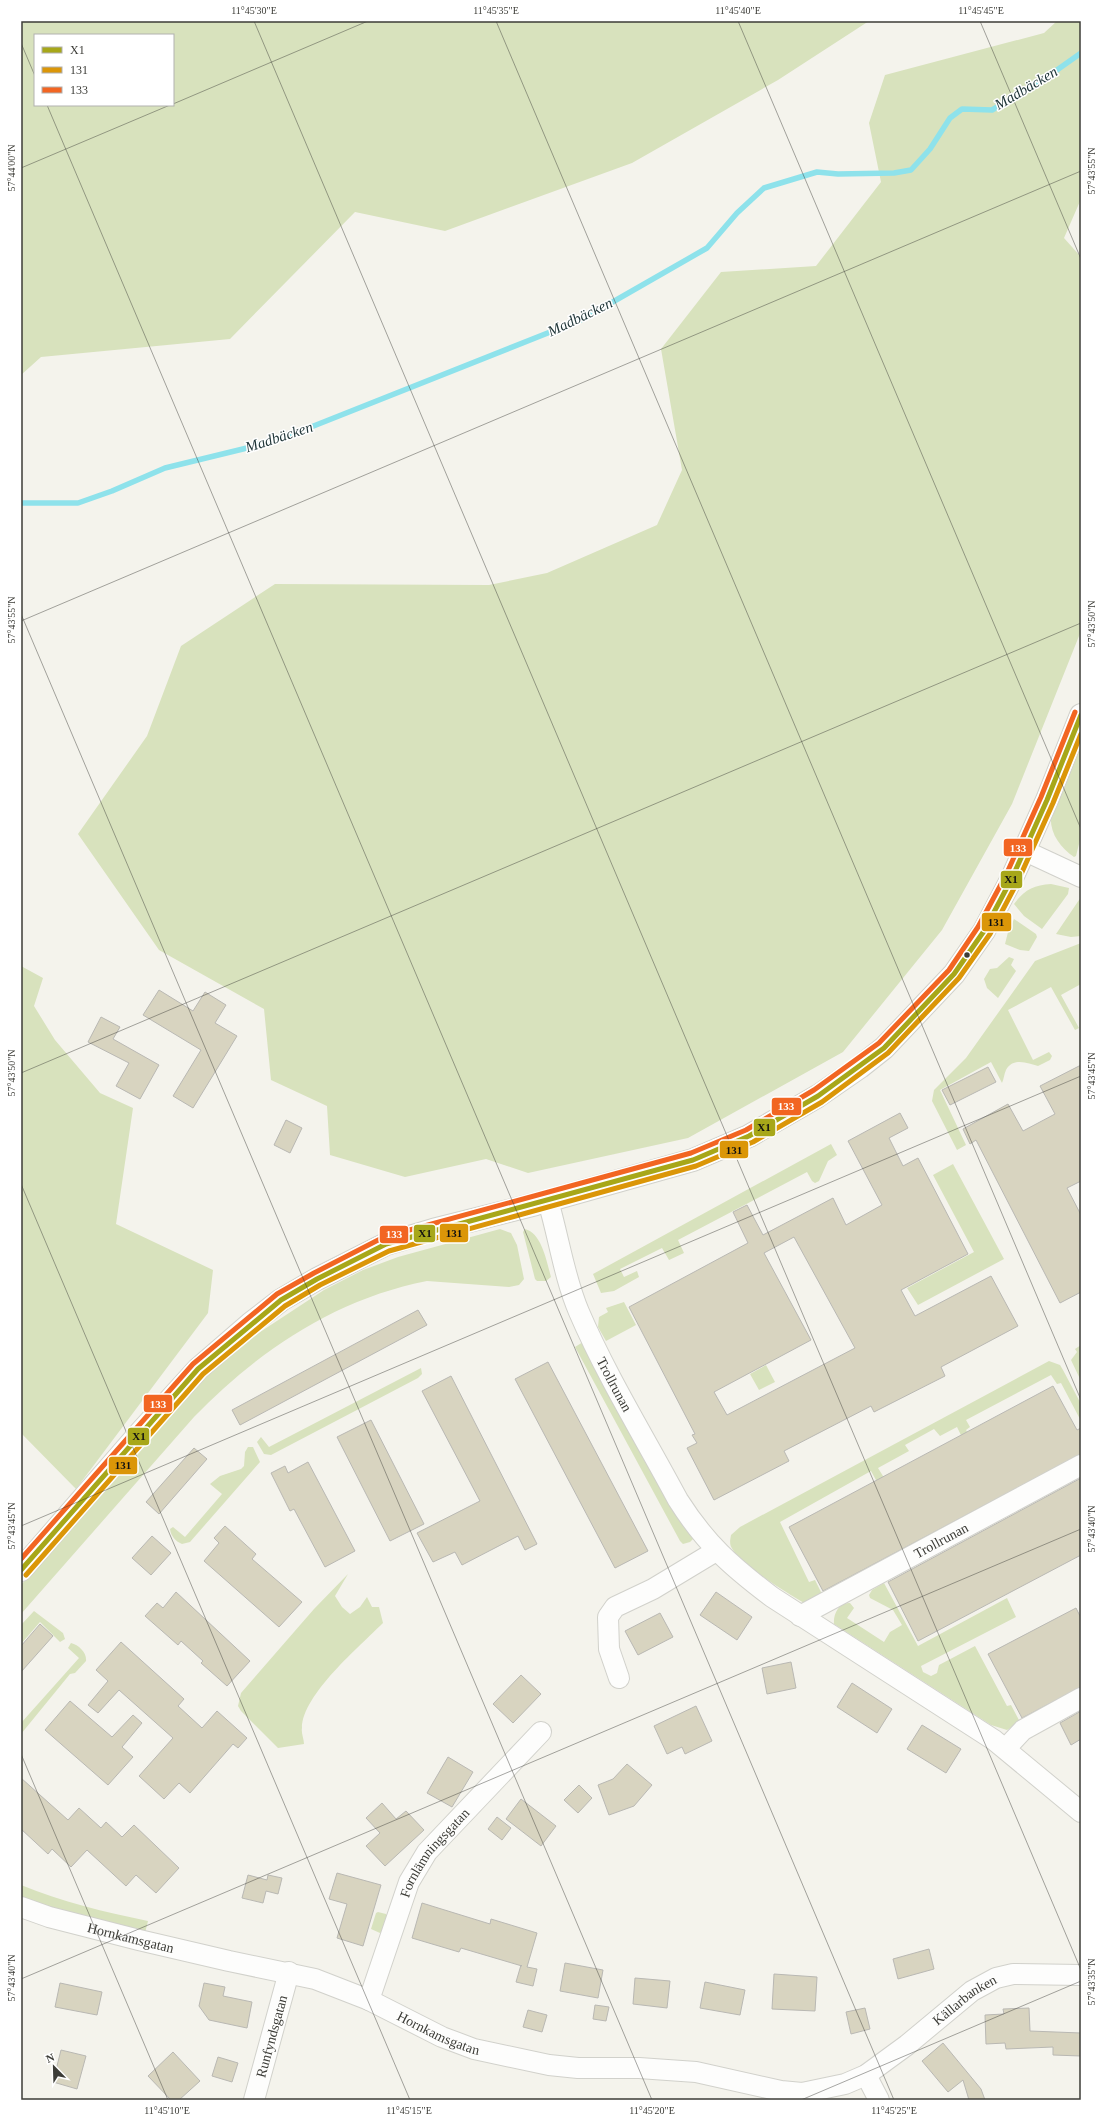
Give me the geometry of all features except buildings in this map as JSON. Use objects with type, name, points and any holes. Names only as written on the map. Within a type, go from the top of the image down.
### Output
[{"type":"street","points":[[21,1570],[138,1434],[198,1369],[250,1324],[281,1300],[323,1275],[386,1244],[433,1230],[548,1201],[693,1160],[749,1136],[818,1096],[860,1068],[884,1048],[954,974],[984,931],[1012,878],[1047,800],[1081,715]]},
{"type":"street","points":[[1024,850],[1081,877]]},
{"type":"street","name":"Trollrunan","points":[[548,1201],[567,1277],[579,1311],[596,1350],[678,1500],[716,1551],[738,1572],[800,1616],[1006,1748],[1081,1812]]},
{"type":"street","name":"Trollrunan","points":[[800,1616],[1081,1465]]},
{"type":"street","points":[[620,1678],[609,1649],[608,1617],[615,1607],[653,1588],[716,1551]]},
{"type":"street","points":[[1006,1748],[1023,1730],[1081,1698]]},
{"type":"street","name":"Fornlämningsgatan","points":[[369,2000],[409,1882],[427,1852],[541,1732]]},
{"type":"street","name":"Hornkamsgatan","points":[[21,1908],[49,1917],[139,1940],[229,1961],[315,1978],[369,2000],[442,2038],[474,2049],[549,2064],[578,2068],[639,2068],[696,2072],[781,2092],[802,2093],[845,2084],[866,2075]]},
{"type":"street","name":"Runfyndsgatan","points":[[254,2100],[289,1972]]},
{"type":"street","name":"Källarbanken","points":[[866,2075],[907,2045],[972,1991],[996,1978],[1013,1974],[1081,1975]]},
{"type":"street","points":[[866,2075],[879,2100]]},
{"type":"green space","points":[[21,21],[869,21],[778,80],[632,163],[445,231],[355,212],[230,339],[41,357],[21,375]]},
{"type":"green space","points":[[1057,21],[1081,21],[1081,199],[1064,238],[1081,257],[1081,631],[1012,804],[942,930],[843,1052],[688,1138],[528,1173],[486,1159],[405,1177],[330,1155],[327,1106],[271,1080],[264,1009],[159,950],[78,834],[147,736],[181,646],[275,584],[489,585],[547,573],[657,525],[682,470],[661,349],[721,272],[816,266],[881,182],[869,123],[885,75],[1044,33]]},
{"type":"green space","points":[[1081,736],[1081,836],[1076,856],[1074,857],[1064,849],[1056,839],[1052,827],[1051,814]]},
{"type":"green space","points":[[1051,884],[1069,888],[1068,894],[1042,929],[1024,916],[1014,904],[1030,889]]},
{"type":"green space","points":[[1081,897],[1081,936],[1071,937],[1056,934]]},
{"type":"green space","points":[[1014,919],[1036,934],[1037,937],[1029,951],[1020,950],[1005,944],[1008,932]]},
{"type":"green space","points":[[1081,943],[1081,984],[1061,995],[1079,1028],[1075,1030],[1051,987],[1008,1010],[1033,1060],[1049,1052],[1052,1056],[1050,1060],[1038,1066],[1021,1062],[1013,1063],[1006,1070],[1002,1083],[991,1062],[940,1090],[966,1145],[957,1150],[932,1101],[934,1090],[966,1058],[1035,961]]},
{"type":"green space","points":[[1009,957],[1014,959],[1011,965],[1016,971],[998,998],[987,988],[984,979],[990,969],[997,968]]},
{"type":"green space","points":[[21,966],[43,978],[34,1006],[55,1040],[100,1093],[133,1108],[116,1224],[213,1270],[208,1313],[76,1489],[21,1433]]},
{"type":"green space","points":[[831,1144],[837,1155],[828,1161],[819,1181],[815,1183],[812,1181],[807,1172],[678,1240],[684,1253],[669,1260],[662,1248],[620,1269],[624,1277],[637,1271],[639,1277],[614,1291],[601,1293],[593,1274]]},
{"type":"green space","points":[[953,1164],[1004,1259],[918,1305],[907,1288],[974,1252],[933,1175]]},
{"type":"green space","points":[[500,1229],[511,1233],[517,1245],[524,1279],[519,1285],[509,1287],[427,1281],[393,1289],[361,1301],[300,1331],[244,1370],[194,1417],[21,1614],[21,1585],[195,1387],[251,1338],[324,1290],[363,1270],[398,1257]]},
{"type":"green space","points":[[525,1229],[536,1236],[543,1249],[551,1277],[546,1281],[537,1281],[535,1279],[523,1232]]},
{"type":"green space","points":[[624,1302],[636,1325],[606,1341],[598,1327],[599,1317],[608,1312],[606,1308]]},
{"type":"green space","points":[[583,1342],[695,1537],[690,1542],[683,1544],[680,1541],[575,1347]]},
{"type":"green space","points":[[1081,1345],[1081,1381],[1071,1360],[1077,1352],[1075,1349]]},
{"type":"green space","points":[[1049,1361],[1060,1365],[1063,1370],[1081,1404],[1081,1421],[1061,1383],[1057,1384],[1051,1375],[966,1420],[970,1427],[966,1430],[983,1460],[976,1466],[957,1427],[940,1436],[934,1429],[905,1445],[909,1451],[878,1468],[904,1510],[892,1509],[871,1471],[780,1522],[809,1582],[815,1580],[823,1596],[804,1603],[746,1564],[738,1557],[732,1548],[730,1543],[731,1535],[740,1527]]},
{"type":"green space","points":[[766,1365],[775,1382],[759,1390],[750,1374]]},
{"type":"green space","points":[[421,1368],[422,1374],[418,1378],[271,1455],[264,1454],[257,1442],[261,1437],[269,1447]]},
{"type":"green space","points":[[248,1447],[253,1447],[260,1462],[190,1542],[182,1544],[177,1541],[172,1536],[170,1529],[173,1527],[185,1537],[222,1494],[210,1484],[220,1476],[241,1469],[244,1466],[245,1452]]},
{"type":"green space","points":[[348,1574],[335,1596],[342,1607],[350,1614],[360,1607],[367,1597],[372,1607],[379,1607],[383,1623],[334,1672],[311,1701],[305,1715],[302,1728],[304,1744],[278,1748],[241,1711],[238,1706],[241,1693],[314,1609]]},
{"type":"green space","points":[[884,1583],[918,1646],[1007,1598],[1016,1617],[921,1666],[923,1672],[931,1676],[937,1673],[939,1665],[975,1646],[1007,1706],[1011,1705],[1020,1722],[1007,1730],[991,1725],[834,1624],[838,1609],[843,1604],[850,1603],[854,1608],[847,1618],[884,1642],[890,1632],[902,1625],[893,1610],[870,1598],[869,1595],[872,1590]]},
{"type":"green space","points":[[34,1611],[63,1633],[65,1639],[60,1642],[40,1622],[21,1644],[21,1625]]},
{"type":"green space","points":[[71,1643],[82,1650],[86,1661],[75,1673],[70,1674],[21,1734],[21,1723],[79,1658],[68,1648]]},
{"type":"green space","points":[[21,1885],[52,1897],[148,1921],[145,1933],[33,1902],[21,1897]]},
{"type":"green space","points":[[376,1913],[386,1914],[387,1916],[382,1932],[380,1933],[371,1929]]},
{"type":"waterway","name":"Madbäcken","points":[[21,503],[78,503],[112,491],[165,468],[247,448],[306,429],[583,319],[707,248],[737,213],[764,188],[817,172],[838,174],[894,173],[911,170],[930,149],[950,118],[962,109],[992,110],[1040,82],[1081,53]]},
{"type":"transit line","name":"133","points":[[21,1559],[193,1364],[277,1294],[384,1237],[691,1153],[746,1130],[814,1090],[879,1043],[949,970],[978,927],[1006,875],[1041,797],[1075,712]]},
{"type":"transit line","name":"X1","points":[[21,1570],[198,1369],[281,1300],[317,1279],[386,1244],[693,1160],[749,1136],[818,1096],[884,1048],[954,974],[984,931],[1012,878],[1047,800],[1081,715]]},
{"type":"transit line","name":"131","points":[[26,1575],[203,1374],[285,1306],[320,1285],[389,1251],[696,1166],[753,1142],[822,1102],[888,1053],[959,978],[990,934],[1018,881],[1053,803],[1081,734]]}]
